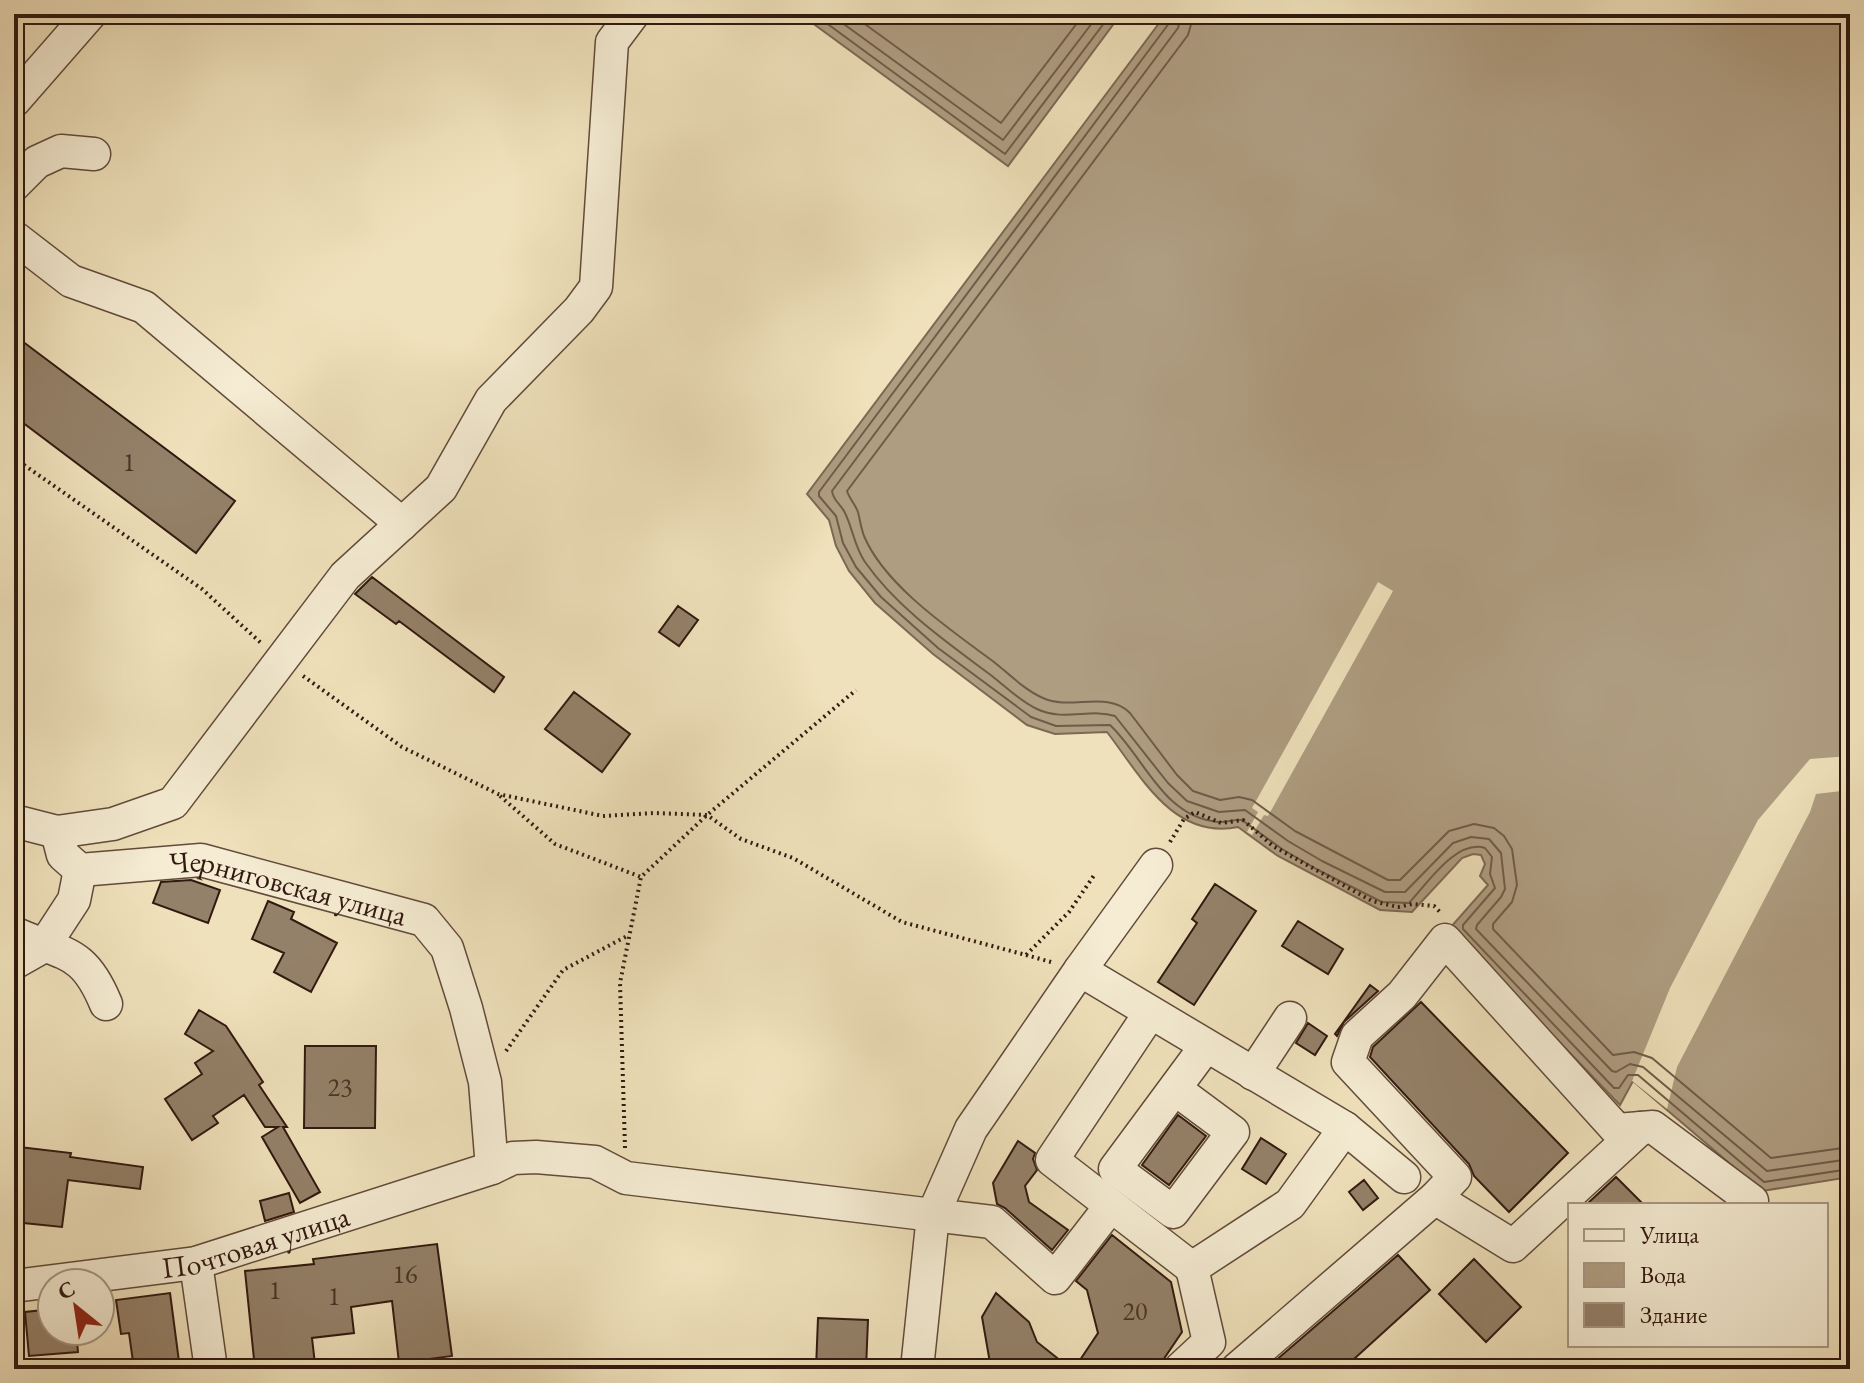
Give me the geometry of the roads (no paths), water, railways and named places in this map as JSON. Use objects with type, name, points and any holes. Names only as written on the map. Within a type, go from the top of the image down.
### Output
[{"type":"street","points":[[14,101],[90,14]]},
{"type":"street","points":[[14,821],[57,832],[113,824],[173,803],[345,576],[441,488],[491,400],[579,310],[596,287],[612,42],[633,14]]},
{"type":"street","points":[[14,185],[37,162],[61,151],[94,154]]},
{"type":"street","points":[[14,237],[71,281],[144,307],[402,524]]},
{"type":"street","points":[[14,963],[44,946],[74,900],[80,870],[63,855],[57,832]]},
{"type":"street","name":"Черниговская улица","points":[[80,870],[201,860],[424,920],[447,948],[466,1008],[485,1082],[492,1168]]},
{"type":"street","points":[[917,1369],[933,1215],[971,1129],[1156,865]]},
{"type":"street","points":[[14,933],[77,957],[95,977],[106,1004]]},
{"type":"street","points":[[1237,1369],[1435,1198],[1455,1177],[1348,1062],[1357,1036],[1402,995],[1445,940],[1617,1130],[1653,1127],[1752,1201]]},
{"type":"street","points":[[1080,970],[1345,1128],[1404,1177]]},
{"type":"street","points":[[1150,1013],[1052,1160],[1192,1268],[1209,1342],[1180,1369]]},
{"type":"street","points":[[1253,1074],[1290,1018]]},
{"type":"street","points":[[1175,1089],[1206,1046]]},
{"type":"street","points":[[1192,1268],[1290,1204],[1345,1128]]},
{"type":"street","points":[[1435,1198],[1513,1246],[1641,1128]]},
{"type":"street","name":"Почтовая улица","points":[[14,1286],[196,1263],[492,1168],[513,1158],[595,1162],[626,1178],[992,1222],[1055,1278],[1110,1207]]},
{"type":"street","points":[[196,1263],[211,1369]]},
{"type":"water","points":[[800,14],[1121,14],[1008,166]]},
{"type":"water","points":[[1166,14],[1850,14],[1850,1177],[1762,1191],[1633,1081],[1620,1105],[1450,928],[1488,885],[1480,876],[1485,864],[1481,855],[1462,858],[1412,912],[1380,910],[1278,856],[1238,827],[1215,828],[1195,824],[1177,814],[1146,785],[1107,732],[1055,734],[1027,725],[933,654],[875,603],[849,571],[836,546],[829,520],[807,494]]}]
